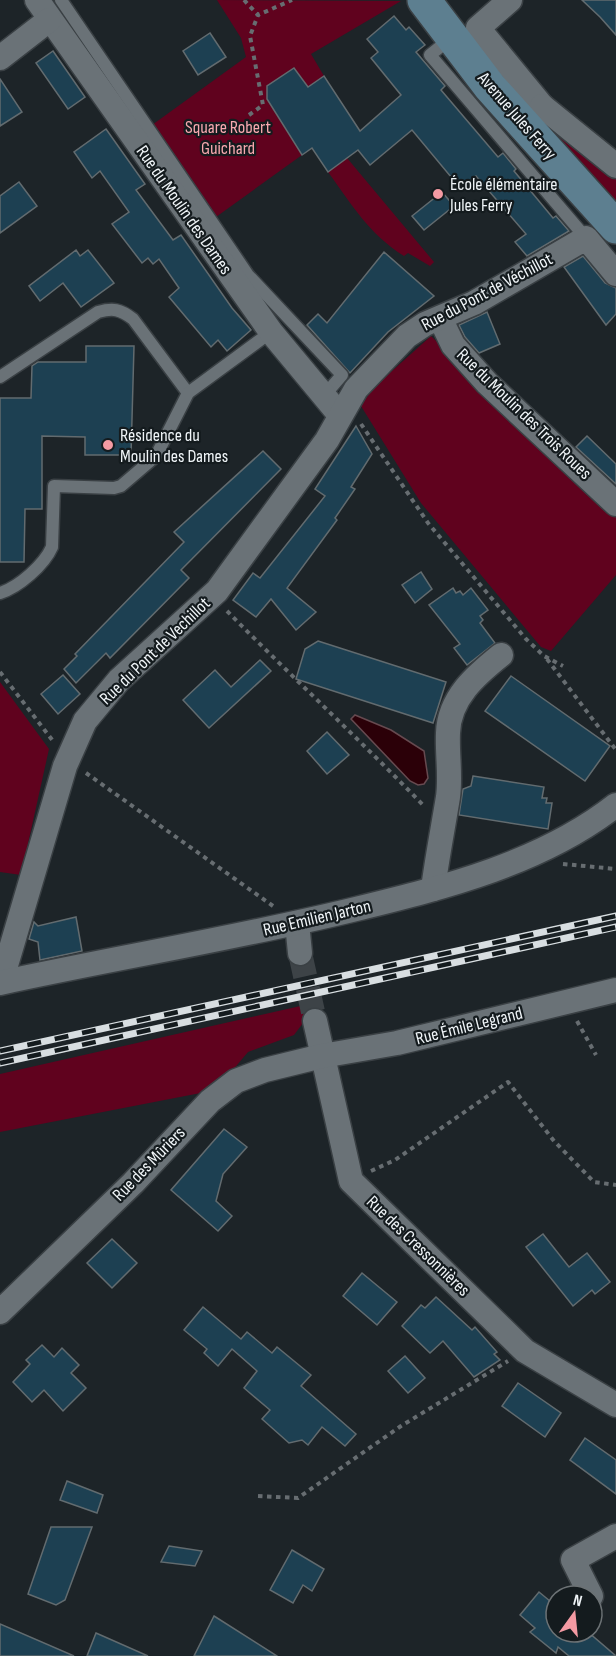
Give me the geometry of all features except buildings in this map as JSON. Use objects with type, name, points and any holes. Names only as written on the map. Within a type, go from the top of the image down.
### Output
[{"type":"street","name":"Avenue Jules Ferry","points":[[424,0],[452,37],[532,115],[607,225]]},
{"type":"street","points":[[510,0],[478,28],[532,115],[616,166]]},
{"type":"street","points":[[0,58],[49,7]]},
{"type":"street","name":"Rue du Moulin des Dames","points":[[49,7],[270,332],[336,406]]},
{"type":"street","points":[[607,225],[616,274]]},
{"type":"street","name":"Rue du Pont de Véchillot","points":[[336,406],[407,336],[474,303],[607,225]]},
{"type":"street","name":"Rue du Moulin des Trois Roues","points":[[440,318],[453,345],[487,383],[616,504]]},
{"type":"street","name":"Rue du Pont de Vechillot","points":[[1,982],[68,760],[85,721],[119,680],[211,596],[248,551],[327,440],[336,406]]},
{"type":"street","points":[[432,889],[448,797],[451,764],[448,731],[452,712],[464,688],[501,655]]},
{"type":"street","name":"Rue Emilien Jarton","points":[[1,982],[297,923],[432,889],[527,857],[585,829],[616,805]]},
{"type":"street","points":[[297,923],[300,953]]},
{"type":"street","name":"Rue Émile Legrand","points":[[322,1056],[397,1043],[616,990]]},
{"type":"street","name":"Rue des Cressonnières","points":[[315,1021],[351,1181],[525,1351],[616,1405]]},
{"type":"street","name":"Rue des Mûriers","points":[[0,1312],[133,1182],[210,1101],[236,1081],[265,1070],[322,1056]]},
{"type":"street","points":[[585,1584],[573,1560],[616,1536]]},
{"type":"lane","points":[[49,7],[248,275],[342,375],[336,406]]},
{"type":"lane","points":[[452,37],[430,55],[607,225]]},
{"type":"lane","points":[[0,377],[98,312],[112,308],[121,310],[133,319],[188,393]]},
{"type":"lane","points":[[0,593],[11,589],[48,555],[52,547],[54,486],[114,488],[121,486],[156,456],[188,393],[270,332]]},
{"type":"path","points":[[244,0],[258,15]]},
{"type":"path","points":[[249,115],[264,105],[250,36],[258,15],[292,0]]},
{"type":"path","points":[[336,406],[365,428],[428,523],[526,639],[544,656],[616,750]]},
{"type":"path","points":[[211,596],[319,704],[350,729],[442,825]]},
{"type":"path","points":[[544,656],[563,666]]},
{"type":"path","points":[[0,672],[68,760],[281,912],[296,912],[297,923]]},
{"type":"path","points":[[527,857],[583,868],[616,869]]},
{"type":"path","points":[[566,1002],[596,1055]]},
{"type":"path","points":[[351,1181],[395,1160],[508,1082],[554,1141],[594,1182],[616,1185]]},
{"type":"path","points":[[258,1496],[298,1498],[401,1426],[525,1351]]},
{"type":"green space","name":"Square Robert Guichard","points":[[217,0],[401,1],[311,54],[324,76],[308,87],[294,68],[267,86],[267,99],[302,155],[216,217],[152,125],[246,57],[241,38]]},
{"type":"green space","points":[[552,129],[616,175],[616,203]]},
{"type":"green space","points":[[347,158],[434,262],[430,266],[408,253],[404,256],[391,247],[380,238],[354,207],[328,172]]},
{"type":"green space","points":[[431,336],[616,516],[616,575],[551,651],[541,647],[421,503],[361,406],[373,388]]},
{"type":"green space","points":[[0,682],[49,749],[21,875],[0,872]]},
{"type":"green space","points":[[305,1005],[306,1019],[294,1035],[248,1052],[216,1090],[0,1132],[0,1074]]},
{"type":"shaded area","points":[[355,715],[391,730],[424,751],[428,778],[424,784],[418,785],[410,781],[351,719]]},
{"type":"tunnel","points":[[300,953],[315,1021]]},
{"type":"railway","points":[[0,1051],[616,916]]},
{"type":"railway","points":[[0,1063],[616,927]]},
{"type":"place","name":"École élémentaire Jules Ferry","points":[[438,194]]},
{"type":"place","name":"Résidence du Moulin des Dames","points":[[108,445]]}]
